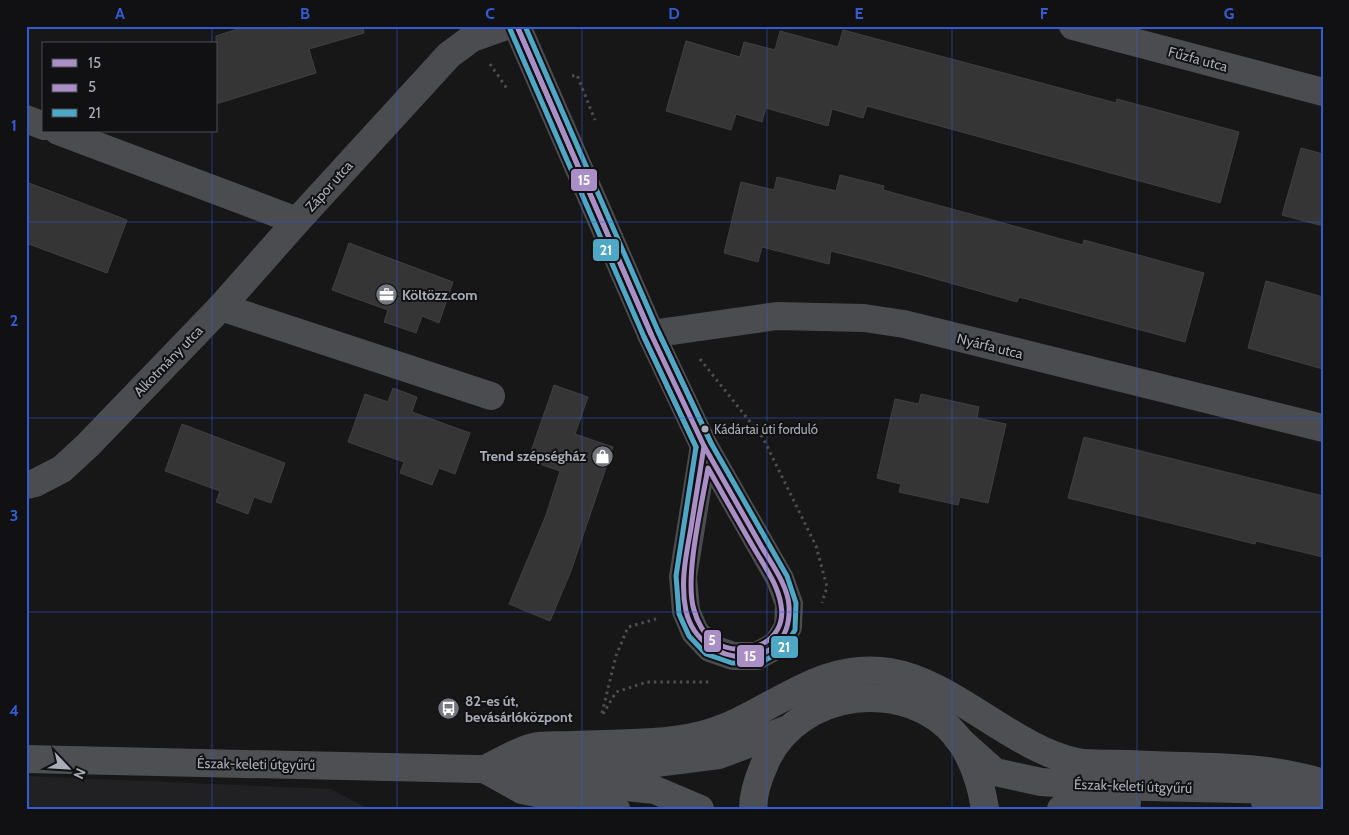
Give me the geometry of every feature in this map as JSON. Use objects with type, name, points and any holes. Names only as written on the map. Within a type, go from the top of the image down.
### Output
[{"type":"main road","points":[[485,768],[534,747],[669,740],[701,735],[732,726],[758,713],[806,684],[833,674],[862,670],[891,672],[920,681],[1005,729],[1042,748],[1076,762],[1241,769],[1307,778],[1323,783]]},
{"type":"main road","points":[[753,809],[758,777],[770,751],[788,729],[810,712],[836,701],[864,697],[892,699],[916,707],[939,720],[957,738],[972,759],[978,775],[985,809]]},
{"type":"main road","points":[[485,768],[517,770],[656,763],[719,755],[788,729]]},
{"type":"main road","name":"Észak-keleti útgyűrű","points":[[957,738],[995,772],[1041,782],[1101,786],[1323,791]]},
{"type":"main road","name":"Észak-keleti útgyűrű","points":[[26,759],[485,768]]},
{"type":"main road","points":[[485,768],[522,790],[616,809]]},
{"type":"main road","points":[[485,768],[655,790],[700,809]]},
{"type":"main road","name":"Észak-keleti útgyűrű","points":[[1061,809],[1074,805],[1114,806],[1307,802],[1323,799]]},
{"type":"street","name":"Zápor utca","points":[[61,132],[298,221],[449,55],[472,38],[506,26]]},
{"type":"street","points":[[517,26],[651,334],[704,446],[780,579],[789,604],[788,628],[777,646],[757,656],[732,656],[710,648],[695,632],[686,611],[683,576],[704,446]]},
{"type":"street","name":"Fűzfa utca","points":[[1073,26],[1323,92]]},
{"type":"street","points":[[26,120],[42,125]]},
{"type":"street","name":"Alkotmány utca","points":[[26,486],[62,469],[221,307],[298,221]]},
{"type":"street","points":[[221,307],[491,396]]},
{"type":"street","name":"Nyárfa utca","points":[[651,334],[777,316],[823,316],[874,320],[923,329],[1323,428]]},
{"type":"path","points":[[472,38],[510,92],[542,84]]},
{"type":"path","points":[[686,611],[628,627],[616,656],[601,718],[616,692],[646,682],[718,682]]},
{"type":"shaded area","points":[[26,776],[331,789],[369,809],[26,809]]},
{"type":"building","points":[[247,26],[363,26],[364,33],[309,49],[316,73],[218,103],[218,42],[216,42],[216,36]]},
{"type":"building","points":[[843,30],[1116,103],[1117,99],[1239,132],[1220,203],[867,106],[863,118],[832,109],[828,126],[766,108],[762,122],[736,114],[731,130],[666,111],[686,41],[740,57],[744,42],[775,50],[780,31],[838,47]]},
{"type":"building","points":[[1301,148],[1323,154],[1323,226],[1282,215]]},
{"type":"building","points":[[840,175],[884,186],[883,190],[1083,245],[1084,240],[1204,273],[1185,342],[1019,297],[1017,302],[831,251],[829,264],[762,247],[758,262],[724,253],[741,182],[774,190],[777,177],[836,191]]},
{"type":"building","points":[[26,182],[127,220],[107,273],[26,243]]},
{"type":"building","points":[[349,243],[453,282],[439,323],[422,316],[416,333],[384,322],[388,310],[332,290]]},
{"type":"building","points":[[1266,281],[1323,297],[1323,369],[1248,348]]},
{"type":"building","points":[[554,385],[588,397],[575,434],[613,447],[571,571],[550,621],[509,604],[546,515],[560,471],[528,460]]},
{"type":"building","points":[[393,388],[417,397],[412,412],[470,433],[455,474],[439,468],[432,485],[400,473],[404,462],[348,442],[365,394],[388,402]]},
{"type":"building","points":[[921,394],[979,407],[977,418],[1006,424],[988,503],[960,497],[958,505],[899,492],[901,484],[877,478],[895,399],[919,404]]},
{"type":"building","points":[[182,424],[285,463],[271,503],[254,497],[248,514],[216,502],[220,491],[165,471]]},
{"type":"building","points":[[1084,437],[1323,496],[1323,557],[1256,541],[1255,544],[1068,498]]},
{"type":"transit line","name":"15","points":[[517,26],[651,334]]},
{"type":"transit line","name":"15","points":[[517,26],[651,334]]},
{"type":"transit line","name":"21","points":[[510,29],[644,337],[696,447],[676,576],[679,614],[689,636],[706,654],[732,663],[760,663],[782,651],[795,630],[796,603],[787,576],[711,443],[658,331],[525,26]]},
{"type":"transit line","name":"5","points":[[658,331],[711,443]]},
{"type":"transit line","name":"15","points":[[651,334],[704,446]]},
{"type":"transit line","name":"5","points":[[644,337],[696,447]]},
{"type":"transit line","name":"15","points":[[704,446],[778,574],[788,598],[789,606],[786,628],[777,644],[762,654],[744,657],[726,654],[709,645],[695,631],[686,611],[684,601],[684,569],[704,446]]},
{"type":"transit line","name":"5","points":[[708,468],[771,576],[781,605],[781,618],[778,629],[771,638],[750,648],[725,647],[714,642],[701,628],[694,610],[691,596],[692,560],[708,468]]},
{"type":"place","name":"Költözz.com","points":[[386,295]]},
{"type":"place","name":"Kádártai úti forduló","points":[[705,429]]},
{"type":"place","name":"Trend szépségház","points":[[602,456]]},
{"type":"place","name":"82-es út, bevásárlóközpont","points":[[449,709]]}]
